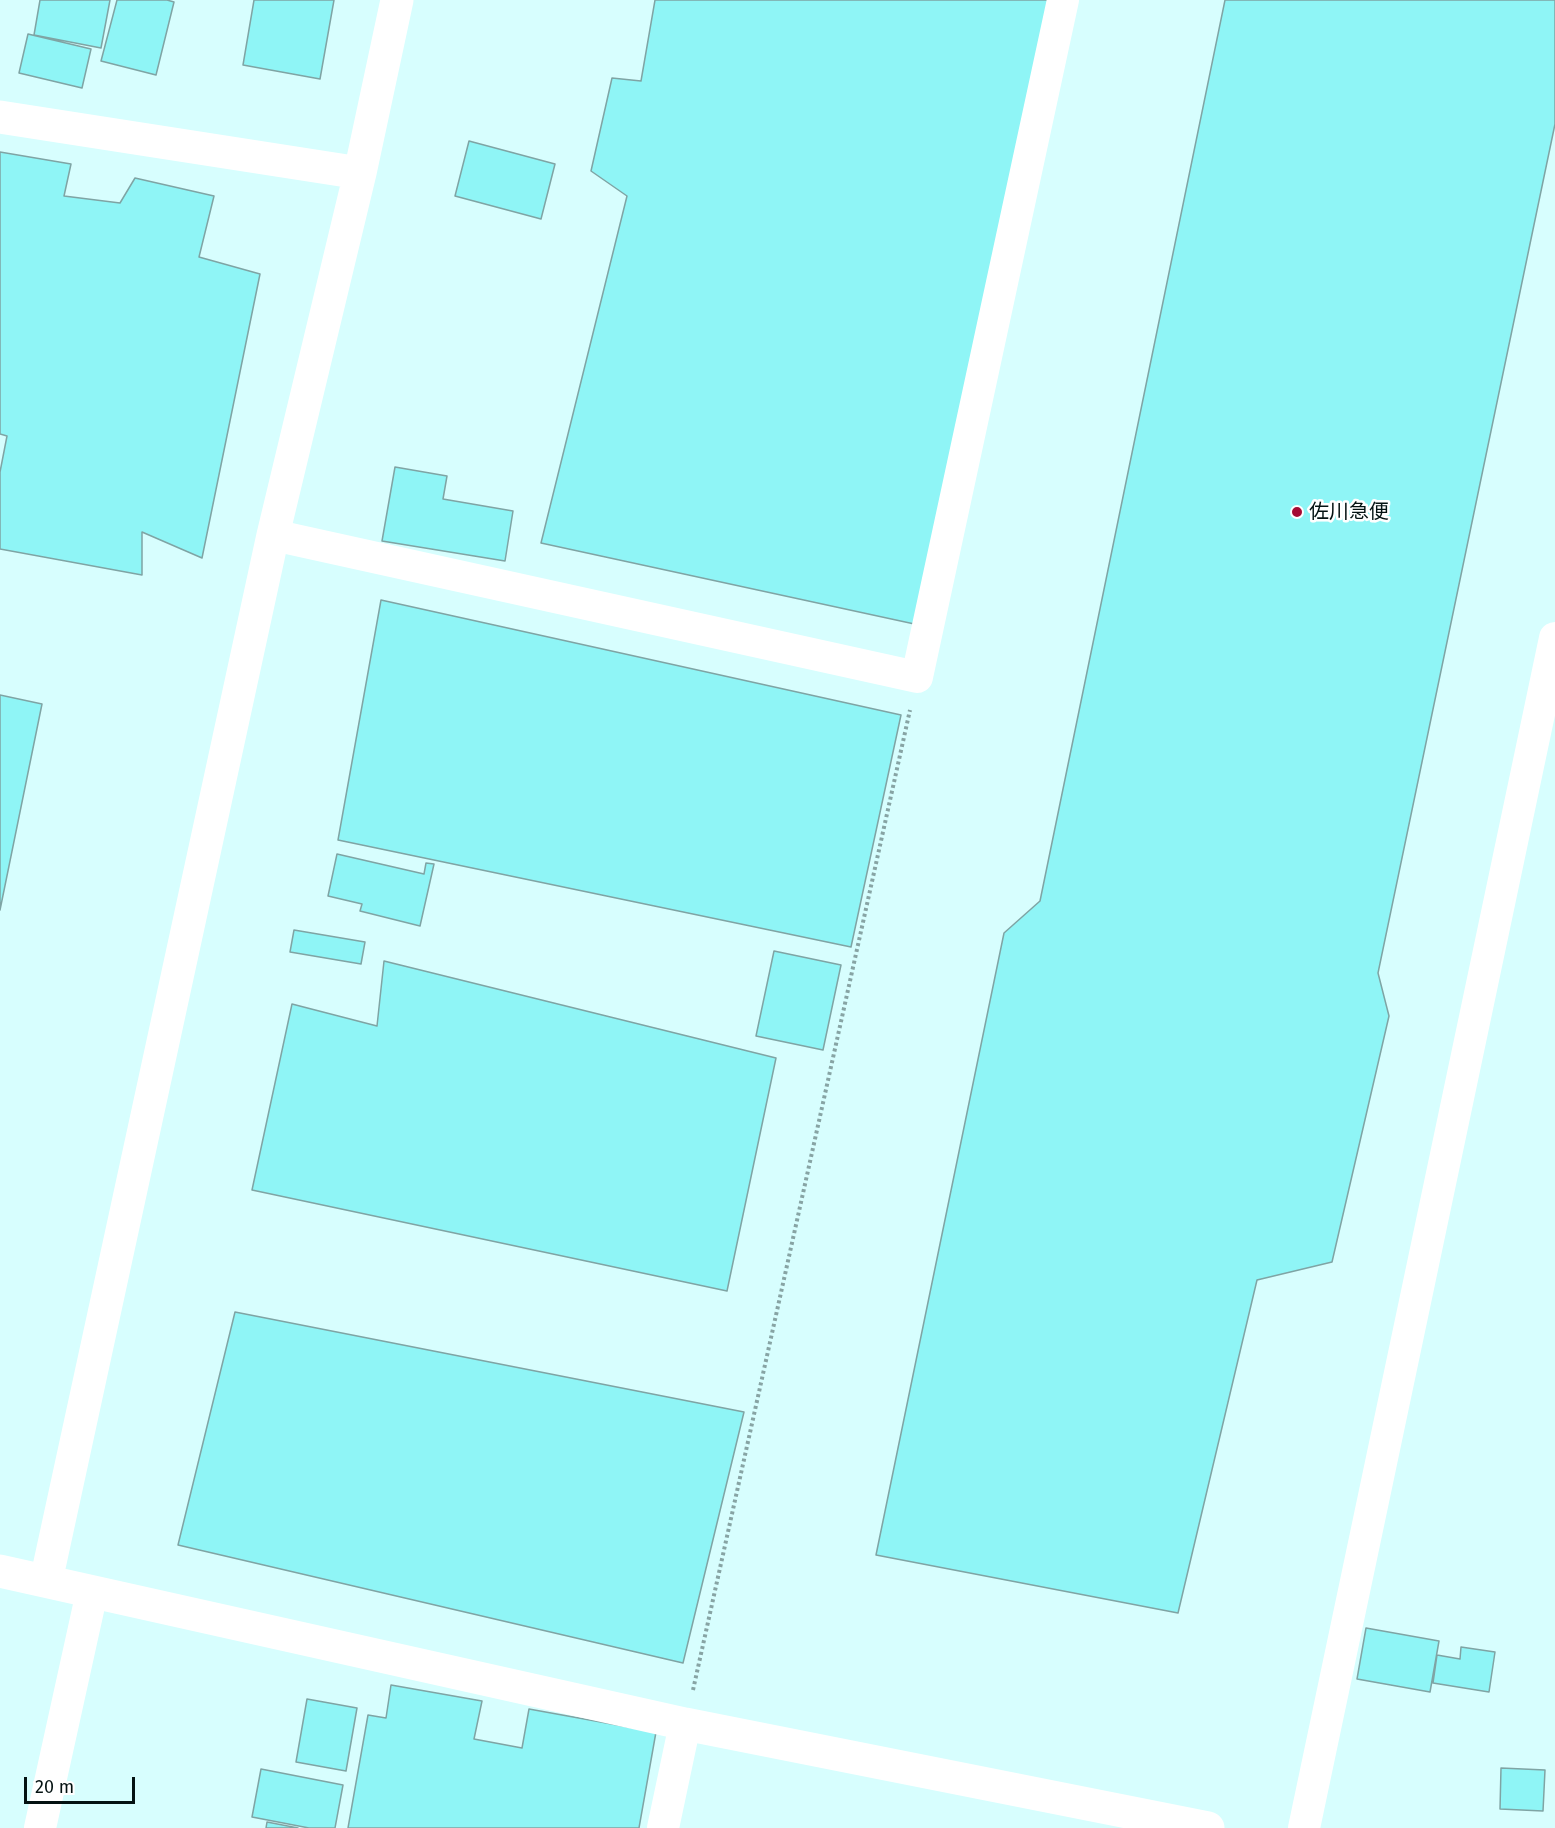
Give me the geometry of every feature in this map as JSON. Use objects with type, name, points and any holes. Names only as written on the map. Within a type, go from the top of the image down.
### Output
[{"type":"street","points":[[46,1581],[273,535],[360,173],[397,0]]},
{"type":"street","points":[[273,535],[917,677],[1063,0]]},
{"type":"street","points":[[0,117],[360,173]]},
{"type":"street","points":[[1304,1828],[1555,638]]},
{"type":"street","points":[[0,1571],[685,1724],[1208,1828]]},
{"type":"street","points":[[40,1828],[92,1592]]},
{"type":"street","points":[[663,1828],[685,1724]]},
{"type":"path","points":[[685,1724],[917,677]]},
{"type":"building","points":[[40,0],[110,0],[101,48],[34,35]]},
{"type":"building","points":[[117,0],[174,2],[156,75],[101,61]]},
{"type":"building","points":[[254,0],[334,0],[320,79],[243,65]]},
{"type":"building","points":[[655,0],[1052,0],[919,625],[541,543],[627,196],[591,171],[612,78],[641,81]]},
{"type":"building","name":"佐川急便","points":[[1225,0],[1555,0],[1555,124],[1378,973],[1389,1016],[1332,1262],[1257,1280],[1178,1613],[876,1555],[1004,933],[1040,901]]},
{"type":"building","points":[[28,34],[91,49],[82,88],[19,73]]},
{"type":"building","points":[[469,141],[555,164],[541,219],[455,196]]},
{"type":"building","points":[[0,152],[71,164],[64,196],[120,203],[135,178],[214,196],[199,257],[260,274],[202,558],[142,532],[142,575],[0,549],[0,472],[7,436],[0,434]]},
{"type":"building","points":[[395,467],[447,476],[443,499],[513,511],[505,561],[382,541]]},
{"type":"building","points":[[381,600],[901,715],[851,947],[338,840]]},
{"type":"building","points":[[0,695],[42,704],[0,910]]},
{"type":"building","points":[[337,854],[424,874],[426,863],[434,864],[420,926],[360,911],[362,904],[328,896]]},
{"type":"building","points":[[294,930],[365,942],[361,964],[290,952]]},
{"type":"building","points":[[774,951],[841,965],[823,1050],[756,1036]]},
{"type":"building","points":[[384,961],[776,1058],[727,1291],[252,1190],[292,1004],[377,1026]]},
{"type":"building","points":[[235,1312],[744,1412],[683,1663],[178,1545]]},
{"type":"building","points":[[1366,1628],[1439,1641],[1430,1692],[1357,1679]]},
{"type":"building","points":[[1461,1647],[1495,1652],[1489,1692],[1433,1683],[1437,1655],[1460,1659]]},
{"type":"building","points":[[391,1685],[482,1701],[474,1739],[522,1748],[529,1709],[656,1732],[639,1828],[348,1828],[368,1715],[386,1718]]},
{"type":"building","points":[[307,1699],[357,1708],[346,1771],[296,1762]]},
{"type":"building","points":[[1501,1768],[1545,1770],[1543,1811],[1500,1809]]},
{"type":"building","points":[[261,1769],[343,1785],[335,1828],[309,1828],[252,1817]]},
{"type":"building","points":[[267,1822],[298,1828],[266,1828]]},
{"type":"place","name":"佐川急便","points":[[1297,512]]}]
